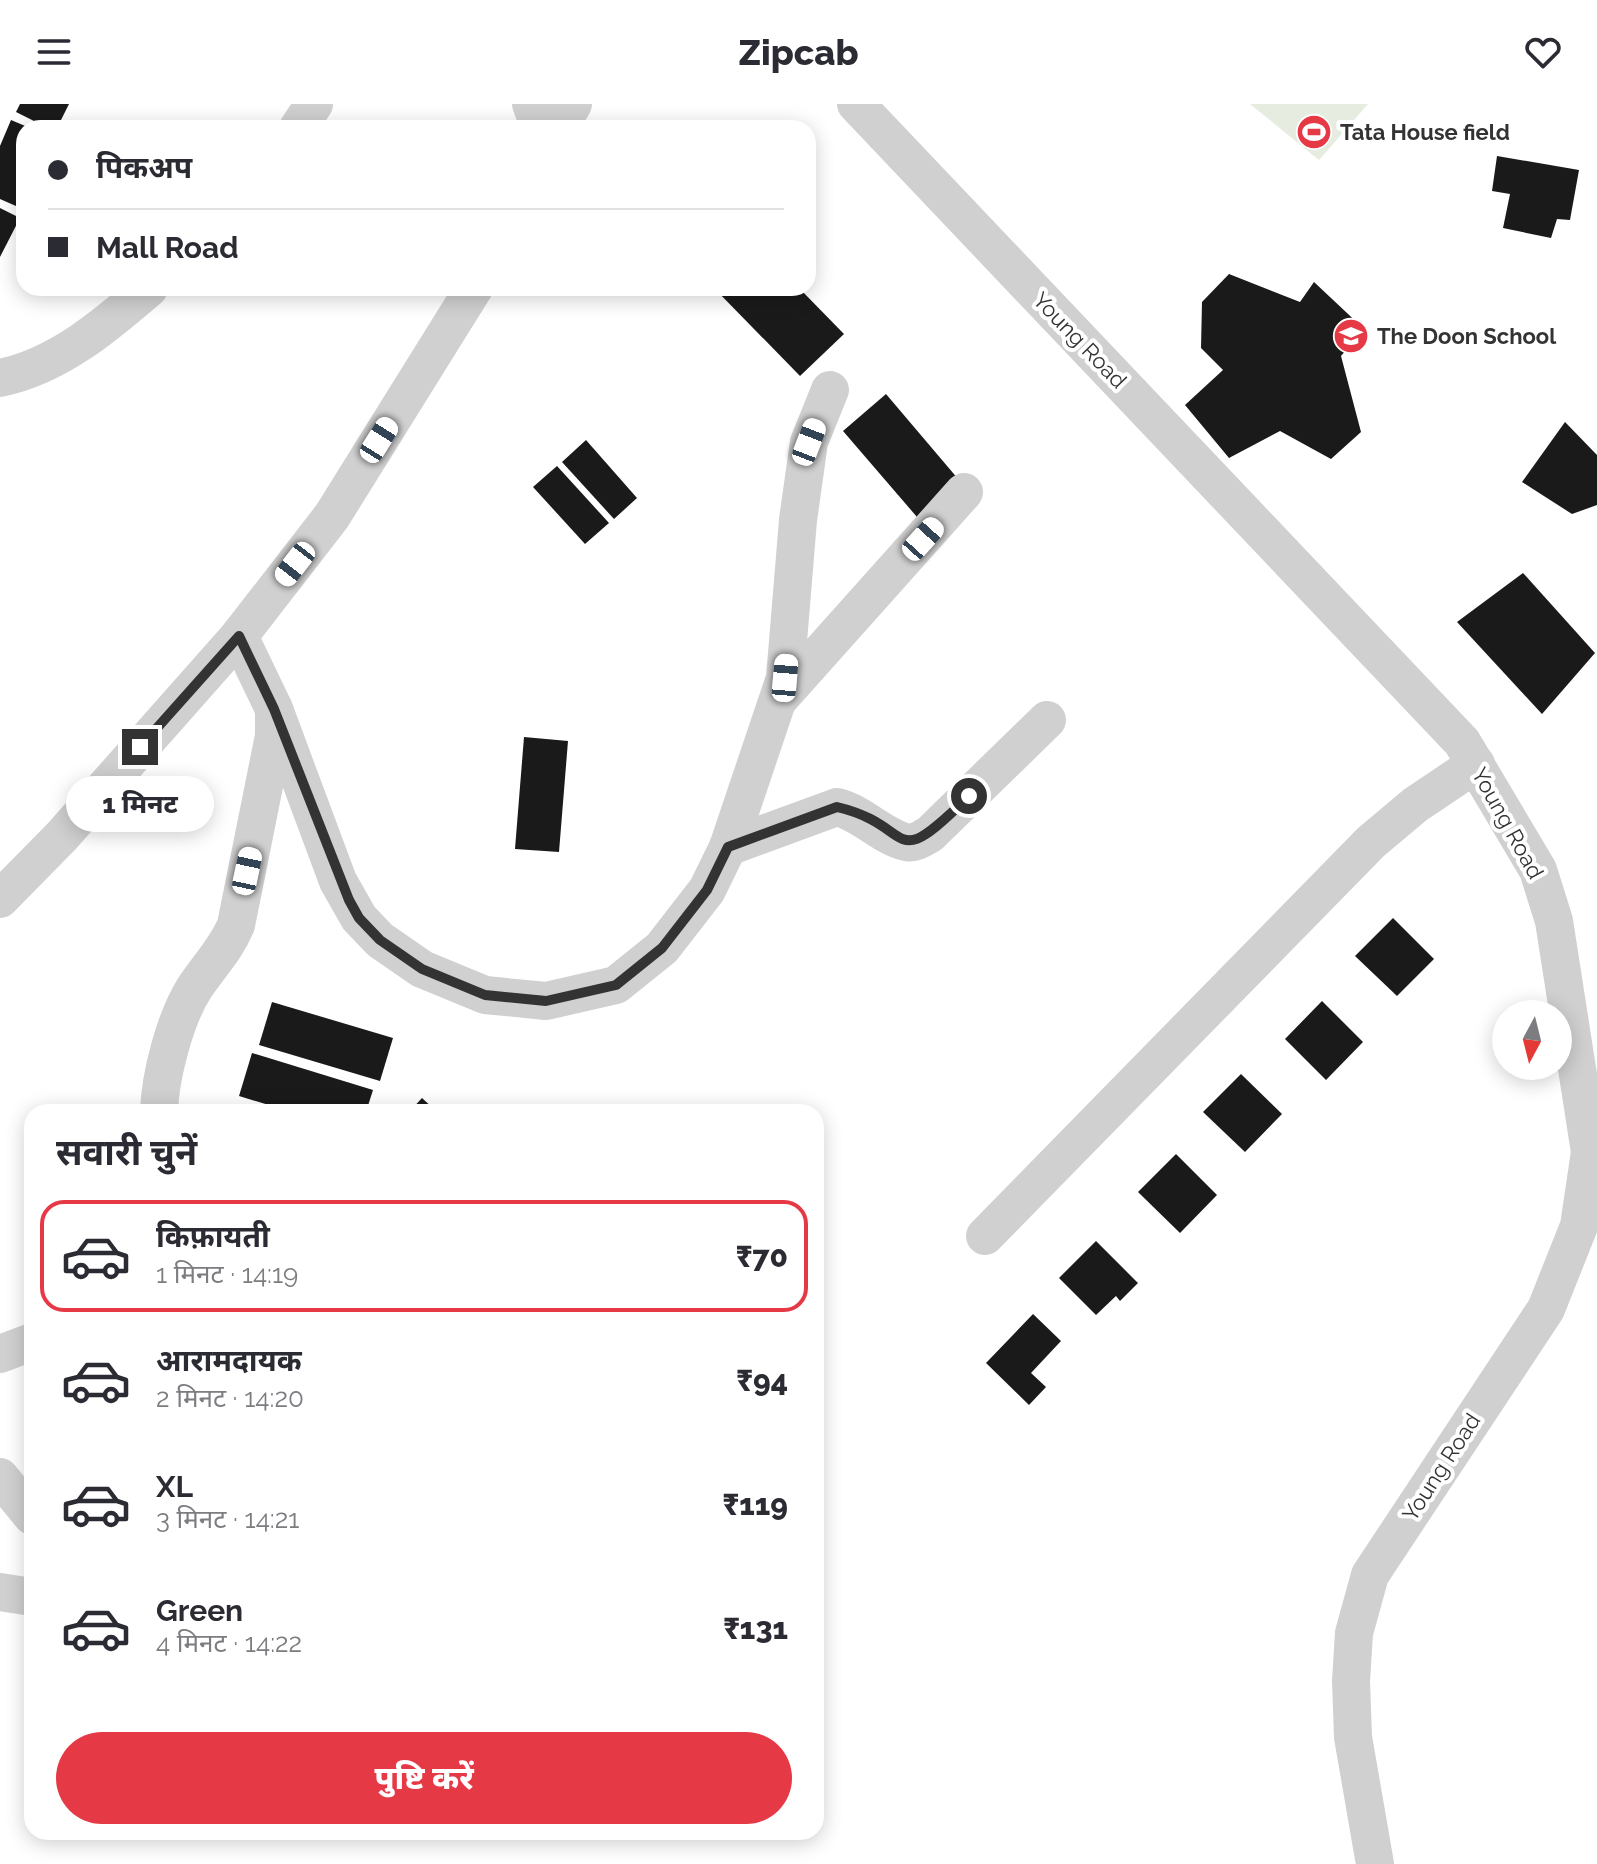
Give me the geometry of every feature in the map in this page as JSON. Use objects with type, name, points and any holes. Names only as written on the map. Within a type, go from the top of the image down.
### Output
[{"type":"street","name":"Young Road","points":[[856,104],[1462,742],[1538,870],[1554,921],[1590,1102],[1590,1152],[1579,1226],[1546,1309],[1370,1575],[1354,1633],[1353,1737],[1375,1864]]},
{"type":"street","points":[[0,378],[26,373],[98,333],[140,296]]},
{"type":"street","points":[[0,899],[62,836],[239,636],[332,516],[469,296]]},
{"type":"street","points":[[239,636],[274,709],[338,881],[359,918],[380,940],[422,969],[485,995],[546,1001],[616,985],[662,948],[707,890],[728,847],[785,678],[798,520],[809,442],[830,390]]},
{"type":"street","points":[[779,699],[964,492]]},
{"type":"street","points":[[160,1104],[165,1069],[188,999],[229,943],[236,925],[274,736],[274,709]]},
{"type":"street","points":[[728,847],[837,807],[851,810],[906,842],[918,841],[930,834],[1047,720]]},
{"type":"street","points":[[985,1236],[1371,842],[1476,764]]},
{"type":"street","points":[[0,1354],[24,1345]]},
{"type":"street","points":[[0,1477],[24,1506]]},
{"type":"street","points":[[0,1592],[24,1596]]},
{"type":"shaded area","name":"Tata House field","points":[[1250,104],[1368,104],[1319,160]]},
{"type":"building","points":[[20,104],[69,104],[61,120],[32,120],[16,112]]},
{"type":"building","points":[[11,120],[16,122],[16,206],[0,199],[0,146]]},
{"type":"building","points":[[1497,156],[1579,170],[1570,220],[1557,219],[1551,238],[1503,228],[1510,194],[1492,191]]},
{"type":"building","points":[[0,208],[16,216],[16,226],[0,257]]},
{"type":"building","points":[[1229,274],[1300,302],[1314,282],[1364,329],[1341,356],[1361,432],[1331,459],[1280,431],[1229,458],[1185,405],[1223,370],[1201,348],[1202,302]]},
{"type":"building","points":[[722,296],[807,296],[844,334],[800,376]]},
{"type":"building","points":[[886,394],[959,480],[917,517],[843,431]]},
{"type":"building","points":[[1565,422],[1597,455],[1597,505],[1572,514],[1522,482]]},
{"type":"building","points":[[586,440],[637,498],[614,519],[562,462]]},
{"type":"building","points":[[557,466],[609,523],[585,544],[533,487]]},
{"type":"building","points":[[1523,573],[1595,653],[1542,714],[1457,622]]},
{"type":"building","points":[[524,737],[568,741],[559,852],[515,849]]},
{"type":"building","points":[[1393,918],[1434,959],[1397,996],[1355,956]]},
{"type":"building","points":[[1322,1001],[1363,1042],[1326,1080],[1285,1039]]},
{"type":"building","points":[[272,1002],[393,1038],[380,1081],[259,1045]]},
{"type":"building","points":[[252,1053],[373,1090],[369,1104],[266,1104],[239,1096]]},
{"type":"building","points":[[1241,1074],[1282,1114],[1245,1152],[1203,1112]]},
{"type":"building","points":[[1176,1154],[1217,1195],[1180,1233],[1138,1192]]},
{"type":"building","points":[[1096,1241],[1138,1283],[1120,1301],[1116,1296],[1096,1315],[1059,1278]]},
{"type":"building","points":[[1033,1314],[1061,1341],[1031,1373],[1046,1387],[1029,1405],[986,1363]]},
{"type":"place","name":"Tata House field","points":[[1314,132]]},
{"type":"place","name":"The Doon School","points":[[1351,336]]},
{"type":"route","points":[[140,747],[239,636],[274,709],[338,881],[359,918],[380,940],[422,969],[485,995],[546,1001],[616,985],[662,948],[707,890],[728,847],[823,809],[837,807],[851,810],[906,842],[918,841],[930,834],[969,796]]}]
